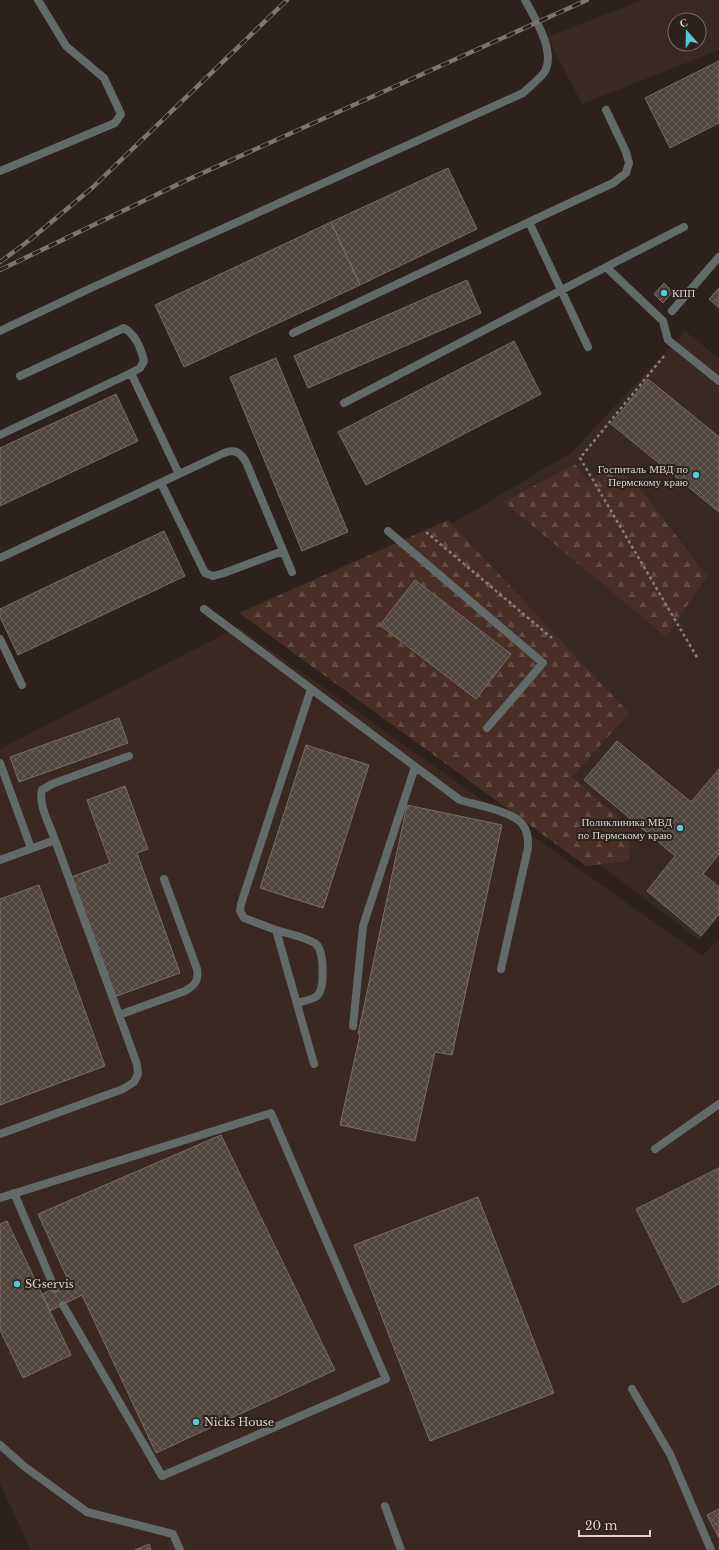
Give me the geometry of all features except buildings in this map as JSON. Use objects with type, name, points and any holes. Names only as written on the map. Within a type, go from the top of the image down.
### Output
[{"type":"lane","points":[[0,172],[115,123],[121,114],[104,78],[66,46],[38,0]]},
{"type":"lane","points":[[0,331],[91,288],[523,93],[544,73],[549,54],[537,22],[525,0]]},
{"type":"lane","points":[[293,333],[530,222],[613,182],[626,173],[629,163],[626,152],[606,110]]},
{"type":"lane","points":[[530,222],[588,347]]},
{"type":"lane","points":[[344,403],[684,227]]},
{"type":"lane","points":[[672,311],[719,257]]},
{"type":"lane","points":[[606,267],[663,321],[668,340],[719,381]]},
{"type":"lane","points":[[0,435],[131,373],[140,368],[144,361],[136,340],[131,332],[124,328],[20,376]]},
{"type":"lane","points":[[131,373],[179,474]]},
{"type":"lane","points":[[0,558],[161,482],[233,450],[242,454],[292,572]]},
{"type":"lane","points":[[161,482],[205,572],[213,576],[283,551]]},
{"type":"lane","points":[[388,531],[543,663],[487,728]]},
{"type":"lane","points":[[204,609],[460,800],[510,815],[522,824],[528,836],[528,848],[501,969]]},
{"type":"lane","points":[[0,639],[22,685]]},
{"type":"lane","points":[[297,1003],[316,996],[320,992],[323,960],[321,951],[317,944],[244,918],[240,912],[241,904],[311,689]]},
{"type":"lane","points":[[0,1134],[123,1089],[134,1082],[138,1074],[137,1064],[40,796],[42,790],[52,784],[128,756]]},
{"type":"lane","points":[[0,763],[31,848]]},
{"type":"lane","points":[[353,1026],[363,926],[415,767]]},
{"type":"lane","points":[[0,860],[55,840]]},
{"type":"lane","points":[[119,1015],[185,991],[194,985],[198,978],[197,969],[164,879]]},
{"type":"lane","points":[[276,930],[314,1064]]},
{"type":"lane","points":[[655,1149],[719,1104]]},
{"type":"lane","points":[[0,1198],[271,1113],[386,1380],[162,1476],[63,1304]]},
{"type":"lane","points":[[14,1193],[55,1289]]},
{"type":"lane","points":[[632,1389],[670,1454],[712,1550]]},
{"type":"lane","points":[[0,1445],[25,1467],[87,1512],[173,1534],[180,1550]]},
{"type":"lane","points":[[385,1506],[401,1550]]},
{"type":"path","points":[[668,352],[580,458],[698,659]]},
{"type":"path","points":[[426,532],[552,638]]},
{"type":"shaded area","points":[[642,0],[719,0],[719,50],[582,104],[547,37]]},
{"type":"shaded area","points":[[685,331],[719,358],[719,919],[699,940],[502,791],[422,539],[470,513],[572,452]]},
{"type":"shaded area","points":[[238,627],[702,956],[719,939],[719,1550],[31,1550],[0,1484],[0,749]]},
{"type":"green space","points":[[575,464],[590,483],[610,464],[639,487],[707,576],[666,637],[504,502]]},
{"type":"green space","points":[[448,520],[629,713],[572,777],[631,828],[629,861],[586,866],[239,613]]},
{"type":"railway","points":[[0,262],[31,239],[92,188],[287,0]]},
{"type":"railway","points":[[0,270],[187,180],[587,0]]},
{"type":"place","name":"КПП","points":[[664,293]]},
{"type":"place","name":"Госпиталь МВД по Пермскому краю","points":[[696,475]]},
{"type":"place","name":"Поликлиника МВД по Пермскому краю","points":[[680,828]]},
{"type":"place","name":"SGservis","points":[[17,1284]]},
{"type":"place","name":"Nicks House","points":[[196,1422]]}]
